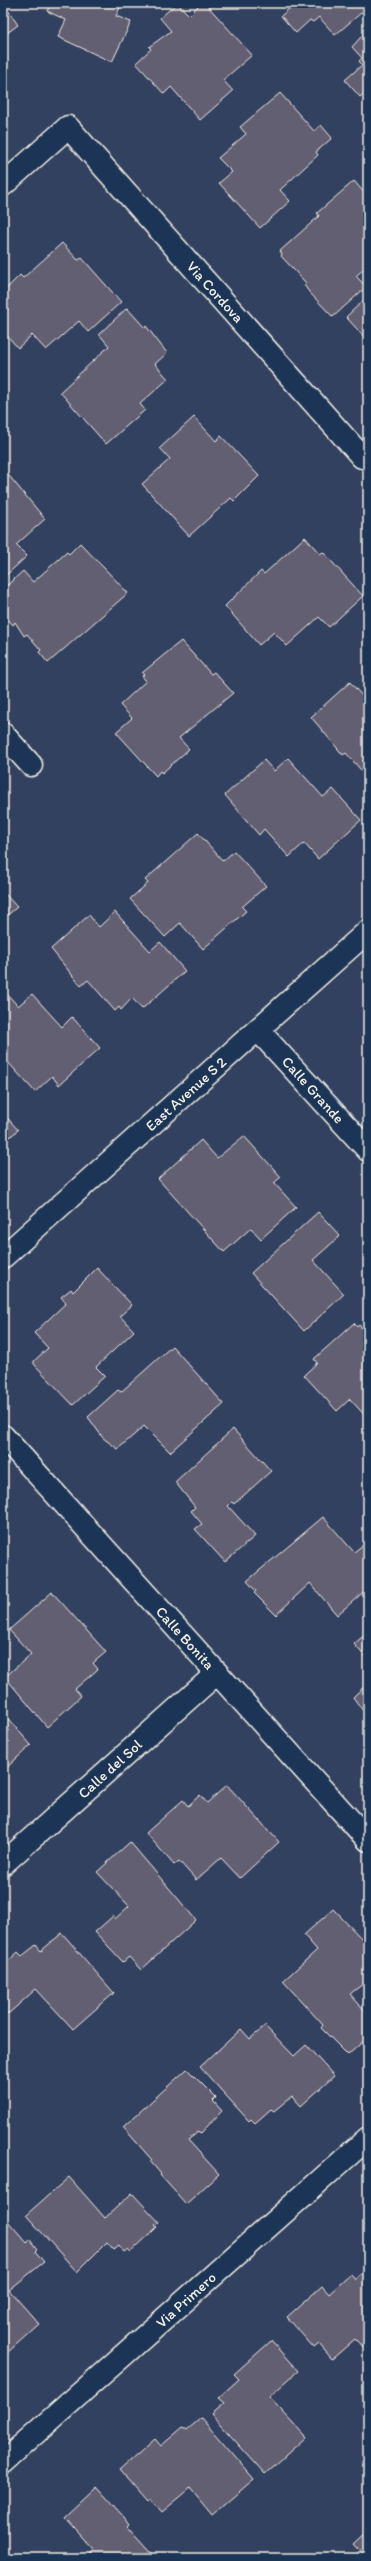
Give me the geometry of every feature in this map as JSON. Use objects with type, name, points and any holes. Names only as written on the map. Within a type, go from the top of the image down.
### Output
[{"type":"street","name":"Via Cordova","points":[[3,185],[68,127],[362,457]]},
{"type":"street","points":[[3,734],[31,765]]},
{"type":"street","name":"East Avenue S 2","points":[[3,1257],[368,931]]},
{"type":"street","name":"Calle Grande","points":[[258,1030],[368,1150]]},
{"type":"street","name":"Calle Bonita","points":[[3,1436],[368,1840]]},
{"type":"street","name":"Calle del Sol","points":[[3,1864],[217,1673]]},
{"type":"street","name":"Via Primero","points":[[3,2462],[368,2138]]},
{"type":"building","points":[[3,3],[18,25],[3,36]]},
{"type":"building","points":[[51,3],[122,3],[116,16],[131,22],[112,62],[58,37],[66,20],[47,11]]},
{"type":"building","points":[[177,3],[189,15],[201,3],[205,3],[252,55],[223,80],[233,91],[200,120],[171,87],[164,94],[136,63],[151,49],[149,47],[171,31],[160,18]]},
{"type":"building","points":[[295,3],[368,3],[368,7],[335,35],[319,17],[313,22],[310,20],[296,33],[281,16]]},
{"type":"building","points":[[368,29],[368,90],[360,97],[345,80],[362,65],[359,61],[362,58],[352,47]]},
{"type":"building","points":[[280,93],[314,131],[321,125],[332,138],[316,152],[318,155],[280,190],[290,201],[260,228],[219,183],[232,172],[218,158],[246,134],[240,127]]},
{"type":"building","points":[[354,181],[368,197],[368,265],[356,276],[366,287],[333,317],[309,292],[304,285],[306,283],[281,256],[282,254],[280,251],[319,216],[317,213]]},
{"type":"building","points":[[62,243],[78,260],[82,258],[121,302],[88,332],[79,321],[46,350],[32,335],[18,348],[3,331],[3,292],[20,275],[23,278]]},
{"type":"building","points":[[368,296],[368,341],[346,317]]},
{"type":"building","points":[[127,308],[145,328],[146,326],[167,353],[155,364],[168,379],[140,404],[145,410],[106,444],[60,392],[109,346],[99,334]]},
{"type":"building","points":[[194,417],[216,441],[221,436],[259,476],[234,501],[231,498],[189,536],[142,484],[170,459],[160,448]]},
{"type":"building","points":[[5,471],[45,519],[16,545],[27,556],[3,578]]},
{"type":"building","points":[[305,537],[320,554],[323,552],[363,596],[329,627],[319,617],[287,646],[274,632],[259,645],[225,606],[261,571],[264,574]]},
{"type":"building","points":[[80,543],[128,593],[48,663],[39,652],[41,650],[27,634],[24,636],[15,622],[13,625],[3,614],[3,589],[23,571],[33,582],[67,552],[69,554]]},
{"type":"building","points":[[181,641],[211,674],[214,672],[233,693],[179,738],[189,749],[162,773],[160,771],[156,776],[116,732],[132,718],[120,705],[146,681],[142,676],[144,675],[142,673]]},
{"type":"building","points":[[350,682],[363,697],[368,692],[368,778],[346,753],[343,755],[311,717]]},
{"type":"building","points":[[288,758],[323,797],[333,789],[361,820],[318,859],[304,843],[289,857],[264,829],[259,835],[225,795],[264,760],[274,771]]},
{"type":"building","points":[[198,833],[223,861],[234,851],[266,886],[242,907],[246,911],[203,949],[180,923],[165,937],[130,899],[148,883],[145,880]]},
{"type":"building","points":[[3,892],[17,907],[3,919]]},
{"type":"building","points":[[115,912],[150,951],[160,942],[185,971],[142,1009],[132,998],[121,1010],[119,1007],[115,1011],[88,980],[81,986],[51,949],[89,915],[99,927]]},
{"type":"building","points":[[6,993],[18,1006],[32,994],[62,1027],[72,1017],[100,1048],[59,1085],[52,1076],[35,1092],[6,1060],[3,1063],[3,996]]},
{"type":"building","points":[[3,1113],[18,1130],[3,1143]]},
{"type":"building","points":[[244,1136],[281,1177],[274,1183],[296,1207],[261,1239],[251,1228],[224,1252],[158,1179],[201,1140],[217,1158]]},
{"type":"building","points":[[318,1212],[340,1236],[313,1260],[344,1294],[304,1331],[251,1273]]},
{"type":"building","points":[[97,1268],[132,1305],[120,1316],[134,1331],[96,1367],[105,1376],[73,1405],[34,1364],[34,1361],[48,1348],[34,1333],[66,1303],[61,1297],[71,1289],[73,1292]]},
{"type":"building","points":[[354,1323],[357,1327],[359,1325],[368,1335],[368,1419],[350,1399],[337,1411],[304,1375],[317,1363],[314,1359]]},
{"type":"building","points":[[172,1346],[224,1404],[170,1452],[144,1426],[118,1449],[103,1438],[88,1417],[118,1390],[121,1392]]},
{"type":"building","points":[[233,1429],[271,1471],[234,1504],[232,1502],[228,1506],[255,1536],[225,1562],[195,1529],[202,1524],[191,1511],[195,1507],[175,1482]]},
{"type":"building","points":[[323,1517],[354,1552],[368,1541],[368,1588],[337,1615],[310,1583],[276,1615],[254,1593],[256,1591],[247,1581]]},
{"type":"building","points":[[52,1592],[106,1652],[93,1663],[98,1669],[75,1689],[81,1696],[47,1727],[5,1677],[31,1654],[9,1630]]},
{"type":"building","points":[[368,1632],[368,1660],[354,1644]]},
{"type":"building","points":[[368,1683],[368,1718],[353,1697]]},
{"type":"building","points":[[3,1713],[31,1745],[3,1771]]},
{"type":"building","points":[[227,1785],[279,1842],[240,1878],[221,1858],[196,1880],[179,1861],[174,1865],[146,1833],[183,1800],[188,1806],[200,1795],[207,1803]]},
{"type":"building","points":[[130,1842],[196,1920],[141,1970],[129,1957],[123,1962],[95,1932],[113,1916],[115,1919],[129,1906],[97,1872]]},
{"type":"building","points":[[333,1909],[368,1945],[368,1980],[350,1994],[368,2014],[368,2037],[348,2055],[321,2028],[323,2025],[283,1981],[317,1950],[304,1935]]},
{"type":"building","points":[[62,1933],[114,1993],[73,2029],[36,1989],[8,2014],[3,2008],[3,1966],[18,1952],[22,1956],[36,1945],[41,1951]]},
{"type":"building","points":[[265,2026],[294,2056],[306,2045],[334,2076],[301,2106],[292,2096],[274,2111],[271,2109],[255,2123],[251,2119],[249,2121],[200,2067],[241,2029],[250,2039]]},
{"type":"building","points":[[187,2069],[216,2098],[213,2101],[222,2111],[200,2134],[198,2132],[188,2140],[219,2174],[186,2204],[160,2175],[161,2174],[150,2161],[152,2160],[123,2127]]},
{"type":"building","points":[[69,2177],[105,2218],[132,2193],[159,2222],[155,2225],[157,2227],[131,2252],[128,2249],[124,2252],[118,2245],[113,2249],[107,2242],[77,2272],[26,2215]]},
{"type":"building","points":[[7,2220],[27,2243],[30,2240],[37,2249],[35,2251],[44,2262],[9,2290],[39,2324],[7,2353],[3,2349],[3,2223]]},
{"type":"building","points":[[368,2268],[368,2353],[355,2339],[332,2359],[319,2344],[314,2348],[287,2317],[322,2286],[329,2294],[351,2274],[355,2279]]},
{"type":"building","points":[[271,2341],[298,2371],[269,2397],[306,2437],[265,2474],[211,2414],[224,2403],[218,2398],[239,2379],[234,2374]]},
{"type":"building","points":[[201,2418],[254,2479],[212,2515],[190,2488],[161,2512],[150,2500],[148,2502],[120,2470],[155,2439],[161,2446],[183,2427],[187,2430]]},
{"type":"building","points":[[96,2486],[124,2517],[129,2524],[127,2526],[156,2558],[86,2558],[95,2550],[64,2516]]},
{"type":"building","points":[[368,2518],[368,2527],[364,2522]]},
{"type":"building","points":[[368,2530],[368,2558],[366,2558],[353,2544]]}]
